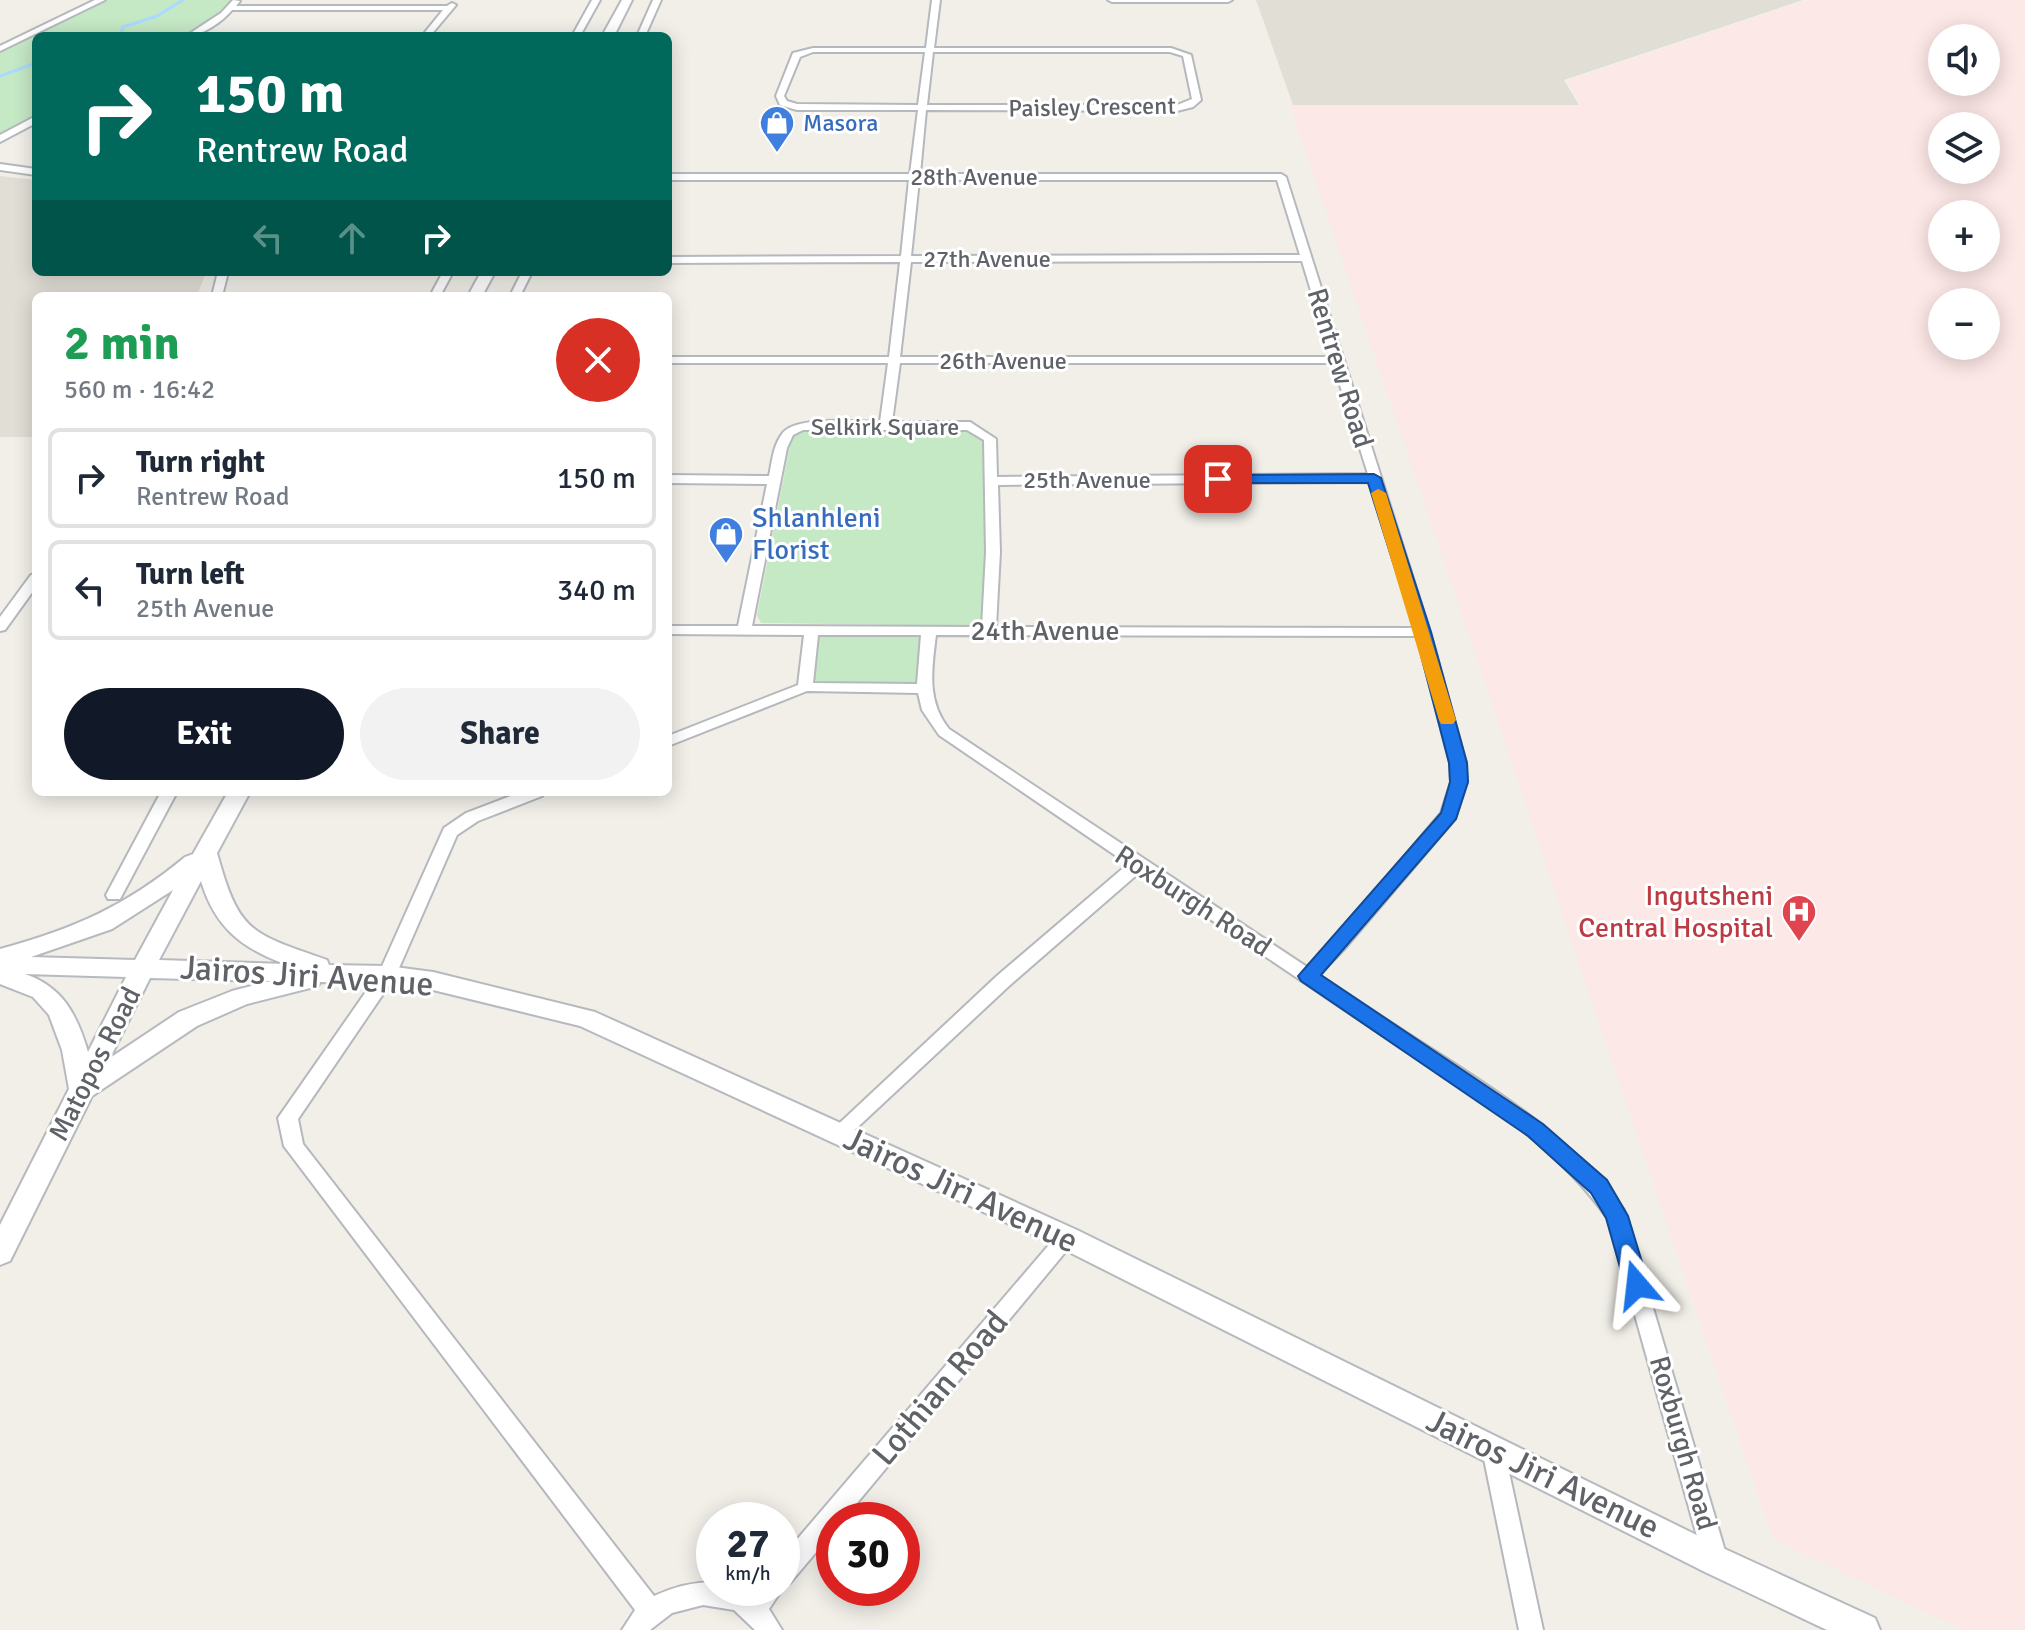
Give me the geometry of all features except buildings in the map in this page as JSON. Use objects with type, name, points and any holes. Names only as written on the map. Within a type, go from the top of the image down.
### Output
[{"type":"main road","points":[[610,32],[627,0]]},
{"type":"main road","name":"Matopos Road","points":[[0,1253],[143,967],[237,796]]},
{"type":"main road","points":[[0,957],[99,928],[166,887],[205,851],[220,902],[238,929],[269,947],[337,974]]},
{"type":"main road","name":"Jairos Jiri Avenue","points":[[0,965],[387,975],[433,981],[586,1018],[1067,1238],[1716,1561],[1863,1630]]},
{"type":"main road","points":[[0,975],[42,992],[63,1020],[77,1055],[82,1090],[188,1019],[241,997],[337,974]]},
{"type":"street","points":[[35,32],[101,0]]},
{"type":"street","points":[[429,32],[455,0]]},
{"type":"street","points":[[578,32],[596,0]]},
{"type":"street","points":[[643,32],[657,0]]},
{"type":"street","points":[[886,426],[907,259],[912,177],[936,0]]},
{"type":"street","points":[[1112,0],[1228,0]]},
{"type":"street","points":[[196,32],[234,4],[449,8]]},
{"type":"street","points":[[0,49],[32,33]]},
{"type":"street","points":[[921,108],[797,107],[783,103],[780,96],[796,55],[800,53],[929,49]]},
{"type":"street","name":"Paisley Crescent","points":[[921,108],[1177,108],[1197,100],[1187,55],[1171,50],[929,49]]},
{"type":"street","points":[[0,139],[32,121]]},
{"type":"street","points":[[0,167],[32,171]]},
{"type":"street","name":"28th Avenue","points":[[672,177],[1281,177]]},
{"type":"street","name":"Rentrew Road","points":[[1281,177],[1423,632],[1458,763],[1456,798],[1449,815],[1308,976]]},
{"type":"street","name":"27th Avenue","points":[[672,260],[1306,258]]},
{"type":"street","name":"26th Avenue","points":[[672,360],[1338,360]]},
{"type":"street","name":"Selkirk Square","points":[[744,629],[773,480],[784,439],[793,429],[970,426],[990,439],[993,481],[989,631]]},
{"type":"street","name":"25th Avenue","points":[[993,481],[1374,478]]},
{"type":"street","points":[[672,479],[773,480]]},
{"type":"street","points":[[0,627],[32,583]]},
{"type":"street","points":[[805,687],[812,629]]},
{"type":"street","name":"24th Avenue","points":[[672,630],[1423,632]]},
{"type":"street","name":"Roxburgh Road","points":[[929,630],[924,689],[928,711],[944,732],[1137,865],[1536,1130],[1599,1187],[1617,1216],[1716,1561]]},
{"type":"street","points":[[672,739],[805,687],[924,689]]},
{"type":"street","points":[[114,895],[167,796]]},
{"type":"street","points":[[526,796],[472,817],[450,832],[441,846],[387,975],[288,1118],[294,1146],[651,1611]]},
{"type":"street","points":[[839,1133],[1004,980],[1137,865]]},
{"type":"street","name":"Lothian Road","points":[[800,1554],[1067,1238]]},
{"type":"street","points":[[1493,1449],[1531,1630]]},
{"type":"street","points":[[634,1630],[651,1611],[677,1598],[704,1593],[731,1596],[753,1609],[770,1630]]},
{"type":"shaded area","points":[[1256,0],[1803,0],[1564,80],[1579,105],[1293,105]]},
{"type":"shaded area","name":"Ingutsheni Central Hospital","points":[[1808,0],[2025,0],[2025,1630],[1963,1630],[1773,1539],[1290,105],[1582,106],[1567,81]]},
{"type":"shaded area","points":[[0,176],[32,180],[32,276],[204,276],[198,292],[32,292],[32,437],[0,437]]},
{"type":"green space","points":[[106,0],[231,0],[219,14],[189,32],[41,32]]},
{"type":"green space","points":[[32,36],[32,118],[0,135],[0,52]]},
{"type":"green space","points":[[806,430],[967,430],[984,440],[984,613],[980,621],[973,626],[761,623],[757,615],[791,440],[797,433]]},
{"type":"green space","points":[[820,633],[921,634],[916,685],[812,684]]},
{"type":"waterway","points":[[121,32],[123,27],[157,16],[183,0]]},
{"type":"waterway","points":[[0,76],[32,64]]},
{"type":"slow traffic","points":[[1378,493],[1423,632],[1447,720]]},
{"type":"place","name":"Masora","points":[[777,154]]},
{"type":"place","name":"Shlanhleni Florist","points":[[726,565]]},
{"type":"place","name":"Ingutsheni Central Hospital","points":[[1799,943]]},
{"type":"route","points":[[1218,479],[1374,478],[1423,632],[1458,763],[1459,782],[1449,815],[1308,976],[1536,1130],[1599,1187],[1617,1216],[1637,1285]]}]
